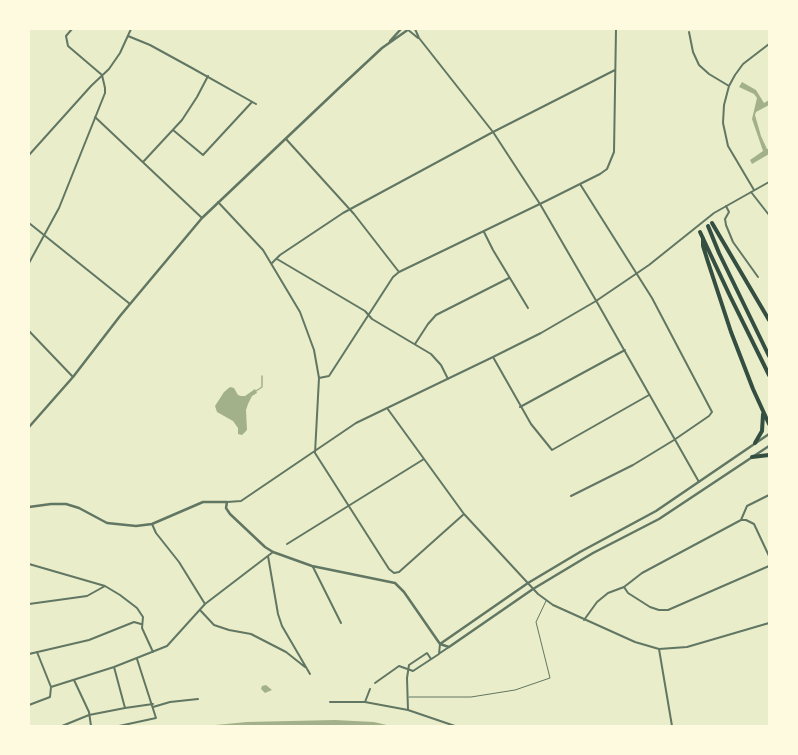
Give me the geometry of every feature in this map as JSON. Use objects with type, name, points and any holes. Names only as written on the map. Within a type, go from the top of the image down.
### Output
[{"type":"highway","points":[[769,320],[710,224],[721,259],[769,356]]},
{"type":"highway","points":[[700,232],[769,374]]},
{"type":"highway","points":[[703,238],[703,246],[717,291],[762,412],[769,424]]},
{"type":"highway","points":[[755,444],[763,427],[762,412]]},
{"type":"highway","points":[[752,457],[769,455]]},
{"type":"street","points":[[29,262],[59,208],[105,93],[102,75],[68,46],[66,36],[72,29]]},
{"type":"street","points":[[29,155],[115,62],[130,29]]},
{"type":"street","points":[[388,44],[401,29]]},
{"type":"street","points":[[29,427],[73,377],[130,304],[202,218],[285,138],[388,44],[408,29],[419,38],[493,132],[540,204],[625,350],[674,440],[699,482]]},
{"type":"street","points":[[415,29],[419,38]]},
{"type":"street","points":[[319,378],[328,376],[393,277],[399,272],[484,232],[604,172],[613,157],[615,135],[616,29]]},
{"type":"street","points":[[689,32],[693,52],[700,65],[709,74],[729,86]]},
{"type":"street","points":[[128,36],[150,45],[256,104]]},
{"type":"street","points":[[754,190],[732,153],[725,136],[723,115],[729,86],[743,64],[769,44]]},
{"type":"street","points":[[272,263],[276,258],[349,209],[493,132],[615,70]]},
{"type":"street","points":[[143,162],[173,130],[197,97],[208,76]]},
{"type":"street","points":[[173,130],[203,155],[252,102]]},
{"type":"street","points":[[95,117],[202,218]]},
{"type":"street","points":[[285,138],[349,209],[399,272]]},
{"type":"street","points":[[29,507],[51,504],[66,504],[115,524],[136,526],[152,524],[203,502],[241,501],[316,448],[356,422],[541,333],[596,301],[637,274],[701,222],[769,182]]},
{"type":"street","points":[[571,496],[634,465],[674,440],[709,416],[712,412],[652,298],[580,184]]},
{"type":"street","points":[[751,192],[769,215]]},
{"type":"street","points":[[218,202],[263,250],[272,263],[303,320],[314,350],[319,378],[315,453],[390,569],[396,573],[464,514]]},
{"type":"street","points":[[726,206],[729,212],[725,219],[726,225],[733,242],[758,277]]},
{"type":"street","points":[[29,223],[130,304]]},
{"type":"street","points":[[484,232],[509,278],[528,308]]},
{"type":"street","points":[[276,258],[365,310],[372,319],[415,344],[437,359],[448,379]]},
{"type":"street","points":[[415,344],[428,324],[436,315],[509,278]]},
{"type":"street","points":[[29,332],[73,377]]},
{"type":"street","points":[[520,407],[625,350]]},
{"type":"street","points":[[493,357],[520,407],[548,448],[552,450],[649,395]]},
{"type":"street","points":[[387,408],[464,514],[533,589],[546,600],[584,620],[635,642],[659,649],[688,647],[769,623]]},
{"type":"street","points":[[439,654],[440,644],[528,583],[580,552],[642,520],[769,434]]},
{"type":"street","points":[[375,683],[399,666],[412,671],[533,589],[593,553],[659,519],[769,446]]},
{"type":"street","points":[[287,544],[424,459]]},
{"type":"street","points":[[741,520],[747,506],[769,495]]},
{"type":"street","points":[[226,502],[226,508],[230,514],[272,552],[313,566],[395,583],[404,592],[440,644],[449,647]]},
{"type":"street","points":[[584,620],[597,602],[603,597],[624,587],[642,573],[741,520],[746,520],[754,524],[769,556]]},
{"type":"street","points":[[152,524],[156,533],[179,562],[205,604]]},
{"type":"street","points":[[51,687],[137,659],[170,644],[205,604],[272,552]]},
{"type":"street","points":[[268,556],[278,614],[282,626],[310,674]]},
{"type":"street","points":[[29,564],[105,586],[137,608],[143,617],[141,624],[153,652]]},
{"type":"street","points":[[313,566],[341,623]]},
{"type":"street","points":[[624,587],[628,593],[650,607],[659,610],[668,610],[769,566]]},
{"type":"street","points":[[29,604],[87,596],[105,586]]},
{"type":"street","points":[[200,610],[214,625],[255,636],[286,652],[307,668]]},
{"type":"street","points":[[29,654],[89,640],[134,622],[141,624]]},
{"type":"street","points":[[659,649],[672,726]]},
{"type":"street","points":[[29,705],[50,698],[51,687],[37,652]]},
{"type":"street","points":[[408,710],[407,678],[409,666],[427,653],[431,659]]},
{"type":"street","points":[[119,726],[156,718],[154,707],[137,659]]},
{"type":"street","points":[[114,667],[125,708]]},
{"type":"street","points":[[74,680],[89,712],[88,715],[91,726]]},
{"type":"street","points":[[365,702],[370,689]]},
{"type":"street","points":[[154,707],[170,702],[198,699]]},
{"type":"street","points":[[330,702],[365,702],[408,710],[455,726]]},
{"type":"street","points":[[62,726],[88,715],[153,704]]},
{"type":"lane","points":[[408,697],[471,697],[514,690],[550,678],[536,622],[546,600]]},
{"type":"shaded area","points":[[742,82],[756,90],[764,103],[769,100],[769,105],[756,112],[755,115],[761,136],[767,149],[769,149],[769,154],[752,164],[750,160],[763,151],[752,119],[757,98],[754,94],[739,87]]},
{"type":"shaded area","points":[[230,387],[234,388],[238,395],[241,396],[245,396],[255,389],[257,393],[252,396],[248,404],[246,410],[247,430],[242,435],[238,434],[238,428],[233,421],[217,412],[215,406],[224,392]]},
{"type":"shaded area","points":[[266,685],[272,690],[265,693],[261,689],[262,686]]},
{"type":"shaded area","points":[[335,720],[374,722],[391,726],[205,726],[247,722]]},
{"type":"waterway","points":[[256,391],[262,387],[262,376]]}]
